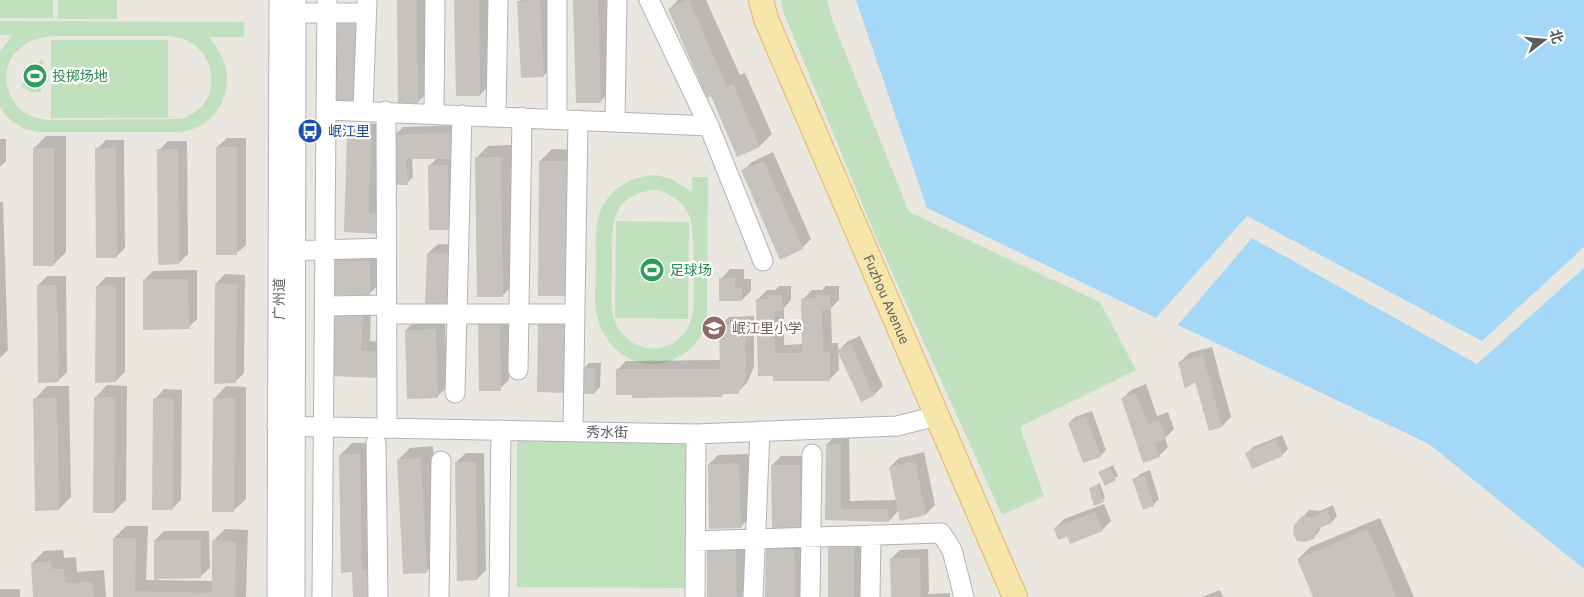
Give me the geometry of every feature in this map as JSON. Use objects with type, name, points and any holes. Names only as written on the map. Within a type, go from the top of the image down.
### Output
[{"type":"main road","name":"Fuzhou Avenue","points":[[752,0],[765,39],[930,417],[1015,597]]},
{"type":"main road","name":"Fuzhou Avenue","points":[[761,0],[766,19],[1004,597]]},
{"type":"street","points":[[434,113],[435,0]]},
{"type":"street","points":[[496,116],[498,0]]},
{"type":"street","points":[[556,0],[557,119]]},
{"type":"street","points":[[615,121],[617,0]]},
{"type":"street","points":[[649,0],[709,126],[763,261]]},
{"type":"street","points":[[322,597],[328,6]]},
{"type":"street","points":[[288,7],[366,6],[363,110]]},
{"type":"street","name":"广州道","points":[[277,597],[286,426],[288,7]]},
{"type":"street","points":[[327,110],[363,110],[709,126]]},
{"type":"street","points":[[378,597],[386,309],[386,111]]},
{"type":"street","points":[[455,393],[462,115]]},
{"type":"street","points":[[518,370],[522,117]]},
{"type":"street","points":[[573,431],[578,120]]},
{"type":"street","points":[[287,251],[386,248]]},
{"type":"street","points":[[326,306],[457,314],[575,314]]},
{"type":"street","name":"秀水街","points":[[286,426],[324,426],[381,435],[501,430],[696,434],[897,426],[930,417]]},
{"type":"street","name":"广州道","points":[[286,426],[295,597]]},
{"type":"street","points":[[499,597],[501,430]]},
{"type":"street","points":[[753,597],[760,432]]},
{"type":"street","points":[[695,597],[696,434]]},
{"type":"street","points":[[810,597],[812,454]]},
{"type":"street","points":[[439,597],[442,462]]},
{"type":"street","points":[[695,541],[941,533],[952,550],[964,597]]},
{"type":"street","points":[[870,597],[871,535]]},
{"type":"green space","points":[[0,0],[53,0],[53,18],[0,18]]},
{"type":"green space","points":[[58,0],[117,0],[117,19],[58,19]]},
{"type":"green space","points":[[781,0],[827,0],[833,22],[909,212],[1100,302],[1136,370],[1020,427],[1044,496],[1002,515],[873,230],[783,11]]},
{"type":"green space","points":[[0,21],[244,22],[244,37],[209,37],[225,64],[226,91],[217,111],[210,119],[201,126],[179,132],[39,132],[22,127],[12,121],[0,107],[0,52],[12,35],[0,35]],"holes":[[[54,36],[170,36],[187,40],[202,52],[211,74],[208,96],[202,106],[181,119],[48,120],[33,116],[20,109],[8,88],[7,71],[9,63],[18,50],[34,40]]]},
{"type":"green space","points":[[51,40],[168,40],[168,118],[51,118]]},
{"type":"green space","name":"投掷场地","points":[[40,59],[44,62],[41,66],[41,92],[31,92],[21,86],[39,65]]},
{"type":"green space","points":[[656,175],[671,179],[692,192],[692,177],[708,177],[707,319],[699,338],[690,349],[679,357],[660,364],[637,362],[617,350],[602,331],[596,307],[596,234],[599,213],[617,189],[626,183],[645,176]],"holes":[[[656,190],[667,193],[676,199],[690,217],[692,224],[694,279],[693,313],[688,327],[680,338],[660,348],[648,348],[628,339],[614,319],[612,308],[612,232],[620,208],[628,199],[639,193]]]},
{"type":"green space","name":"足球场","points":[[616,221],[689,222],[688,319],[615,318]]},
{"type":"green space","points":[[517,441],[688,442],[688,588],[517,587]]},
{"type":"water","points":[[856,0],[1584,0],[1584,247],[1482,341],[1247,216],[1156,318],[927,208]]},
{"type":"water","points":[[1252,238],[1477,364],[1584,268],[1584,569],[1429,444],[1178,325]]},
{"type":"building","points":[[397,0],[417,0],[418,103],[398,103]]},
{"type":"building","points":[[454,0],[479,0],[480,96],[456,96]]},
{"type":"building","points":[[540,0],[544,77],[521,78],[517,1]]},
{"type":"building","points":[[573,0],[598,0],[601,103],[576,103]]},
{"type":"building","points":[[689,0],[727,87],[733,84],[760,147],[737,157],[711,96],[707,98],[668,9]]},
{"type":"building","points":[[333,22],[356,22],[356,103],[332,103]]},
{"type":"building","points":[[453,133],[454,159],[406,159],[408,185],[394,185],[393,135]]},
{"type":"building","points":[[347,135],[371,135],[369,213],[381,214],[380,234],[344,232]]},
{"type":"building","points":[[216,147],[237,147],[237,255],[216,255]]},
{"type":"building","points":[[33,148],[54,148],[54,266],[33,266]]},
{"type":"building","points":[[95,148],[116,148],[117,258],[96,258]]},
{"type":"building","points":[[157,149],[178,149],[179,264],[158,265]]},
{"type":"building","points":[[475,157],[501,157],[503,297],[477,297]]},
{"type":"building","points":[[539,161],[568,161],[567,296],[538,296]]},
{"type":"building","points":[[764,161],[803,249],[780,260],[741,170]]},
{"type":"building","points":[[428,165],[448,165],[449,230],[429,230]]},
{"type":"building","points":[[427,253],[449,254],[447,306],[425,305]]},
{"type":"building","points":[[334,260],[370,261],[370,296],[334,295]]},
{"type":"building","points":[[719,278],[735,278],[735,288],[742,288],[742,301],[719,301]]},
{"type":"building","points":[[143,279],[188,279],[189,329],[143,330]]},
{"type":"building","points":[[215,283],[237,284],[236,383],[214,384]]},
{"type":"building","points":[[37,285],[57,285],[59,382],[38,383]]},
{"type":"building","points":[[116,285],[116,382],[95,383],[96,286]]},
{"type":"building","points":[[769,295],[782,295],[783,310],[775,311],[775,353],[802,353],[801,298],[815,298],[815,295],[830,295],[831,310],[822,310],[823,352],[830,352],[830,381],[773,381],[773,376],[758,376],[756,299],[769,299]]},
{"type":"building","points":[[333,312],[363,314],[361,350],[380,351],[379,378],[331,376]]},
{"type":"building","points":[[478,324],[500,324],[501,391],[479,391]]},
{"type":"building","points":[[538,324],[570,324],[568,393],[537,392]]},
{"type":"building","points":[[719,325],[745,325],[746,377],[738,394],[722,394],[722,397],[632,398],[632,395],[616,395],[616,369],[720,369]]},
{"type":"building","points":[[436,329],[438,398],[407,399],[405,330]]},
{"type":"building","points":[[851,344],[874,396],[861,402],[837,350]]},
{"type":"building","points":[[1203,355],[1222,427],[1209,431],[1195,382],[1185,389],[1178,362]]},
{"type":"building","points":[[582,368],[595,368],[595,394],[582,394]]},
{"type":"building","points":[[1136,393],[1148,424],[1159,420],[1166,439],[1155,443],[1160,457],[1143,463],[1121,398]]},
{"type":"building","points":[[94,397],[115,397],[114,513],[93,513]]},
{"type":"building","points":[[33,398],[57,398],[59,510],[35,511]]},
{"type":"building","points":[[153,398],[174,398],[173,510],[152,510]]},
{"type":"building","points":[[213,398],[235,398],[234,512],[212,512]]},
{"type":"building","points":[[1086,416],[1101,457],[1083,463],[1068,423]]},
{"type":"building","points":[[1276,440],[1283,456],[1252,469],[1245,453]]},
{"type":"building","points":[[826,444],[841,444],[841,509],[888,509],[889,522],[825,520]]},
{"type":"building","points":[[360,454],[362,570],[368,570],[368,597],[353,597],[352,572],[341,573],[339,455]]},
{"type":"building","points":[[421,458],[427,573],[403,574],[397,459]]},
{"type":"building","points":[[915,461],[926,515],[900,521],[889,467]]},
{"type":"building","points":[[455,462],[476,462],[477,580],[457,581]]},
{"type":"building","points":[[739,463],[741,528],[709,529],[708,464]]},
{"type":"building","points":[[771,465],[800,465],[801,532],[772,532]]},
{"type":"building","points":[[1110,467],[1116,480],[1105,486],[1098,472]]},
{"type":"building","points":[[1144,475],[1154,506],[1143,510],[1132,479]]},
{"type":"building","points":[[1097,485],[1104,502],[1094,506],[1089,488]]},
{"type":"building","points":[[1327,510],[1332,523],[1317,529],[1314,539],[1305,542],[1297,541],[1293,534],[1294,525],[1302,516],[1313,517]]},
{"type":"building","points":[[1095,512],[1103,531],[1070,544],[1067,537],[1058,540],[1054,528]]},
{"type":"building","points":[[1368,529],[1397,597],[1313,597],[1297,559]]},
{"type":"building","points":[[113,538],[136,538],[135,591],[212,593],[212,540],[236,542],[235,597],[113,597]]},
{"type":"building","points":[[154,540],[201,540],[201,578],[154,579]]},
{"type":"building","points":[[736,542],[737,597],[707,597],[707,544]]},
{"type":"building","points":[[766,542],[794,542],[795,597],[765,597]]},
{"type":"building","points":[[828,542],[854,542],[854,597],[828,597]]},
{"type":"building","points":[[890,558],[920,558],[921,597],[891,597]]},
{"type":"building","points":[[51,561],[52,569],[64,569],[65,583],[93,582],[94,597],[33,597],[31,563]]},
{"type":"place","name":"投掷场地","points":[[35,76]]},
{"type":"place","name":"岷江里","points":[[310,131]]},
{"type":"place","name":"足球场","points":[[652,270]]},
{"type":"place","name":"岷江里小学","points":[[714,328]]}]
